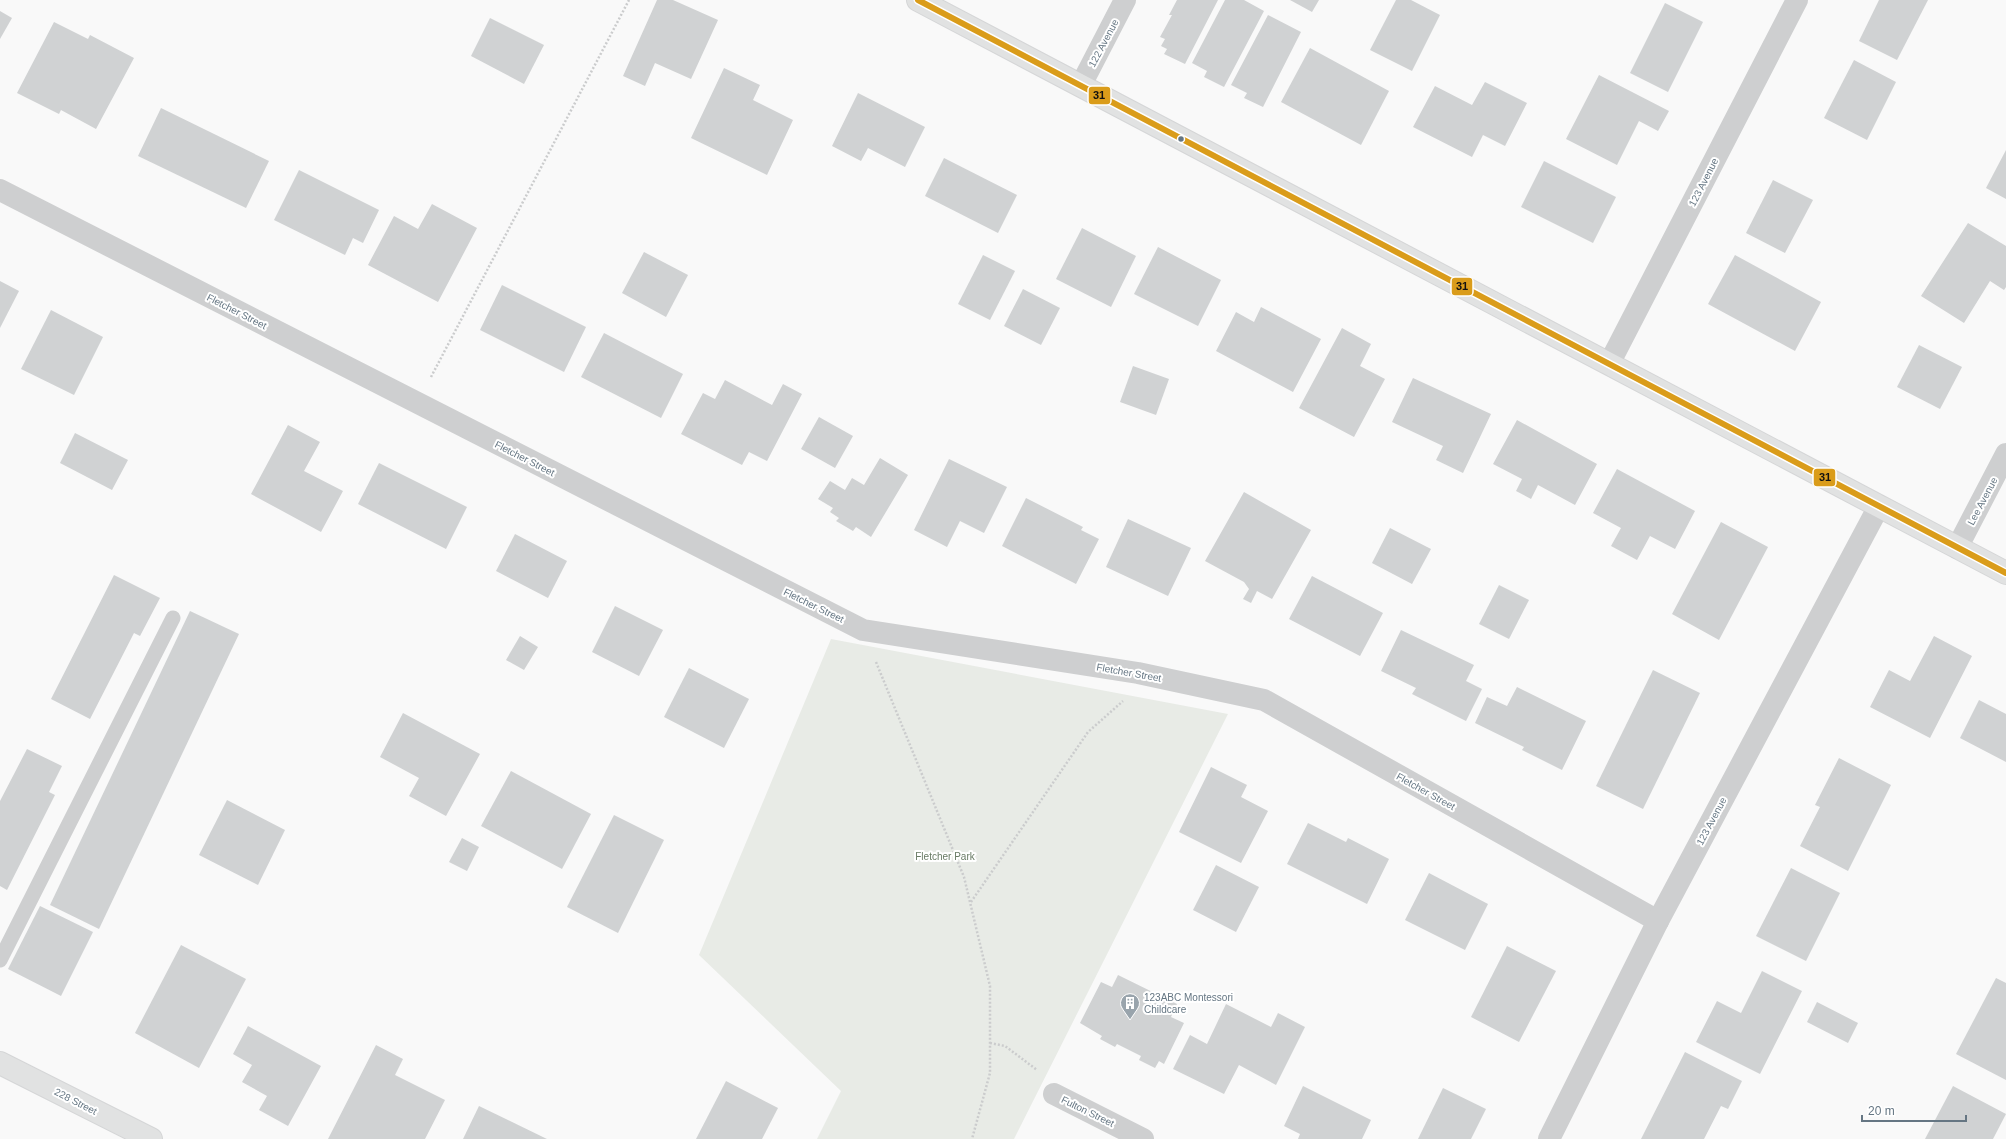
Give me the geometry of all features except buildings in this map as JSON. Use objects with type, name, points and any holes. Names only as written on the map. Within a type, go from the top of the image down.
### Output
[{"type":"main road","points":[[918,0],[2006,573]]},
{"type":"main road","name":"228 Street","points":[[0,1063],[151,1139]]},
{"type":"street","name":"122 Avenue","points":[[1081,85],[1126,0]]},
{"type":"street","name":"123 Avenue","points":[[1609,364],[1797,0]]},
{"type":"street","name":"Fletcher Street","points":[[0,190],[863,630],[1138,673],[1264,700],[1658,921]]},
{"type":"street","name":"Lee Avenue","points":[[1957,548],[2006,454]]},
{"type":"street","name":"123 Avenue","points":[[1549,1139],[1658,921],[1879,506]]},
{"type":"street","name":"Fulton Street","points":[[1054,1094],[1143,1139]]},
{"type":"lane","points":[[0,960],[173,618]]},
{"type":"path","points":[[418,403],[629,0]]},
{"type":"path","points":[[863,630],[964,877],[990,986],[990,1073],[972,1139]]},
{"type":"path","points":[[970,902],[1088,732],[1126,699],[1138,673]]},
{"type":"path","points":[[990,1043],[1005,1046],[1050,1079],[1054,1094]]},
{"type":"green space","name":"Fletcher Park","points":[[831,639],[1228,714],[1014,1139],[817,1139],[841,1091],[699,955]]},
{"type":"transit line","name":"31","points":[[918,0],[2006,573]]},
{"type":"place","name":"123ABC Montessori Childcare","points":[[1130,1020]]}]
